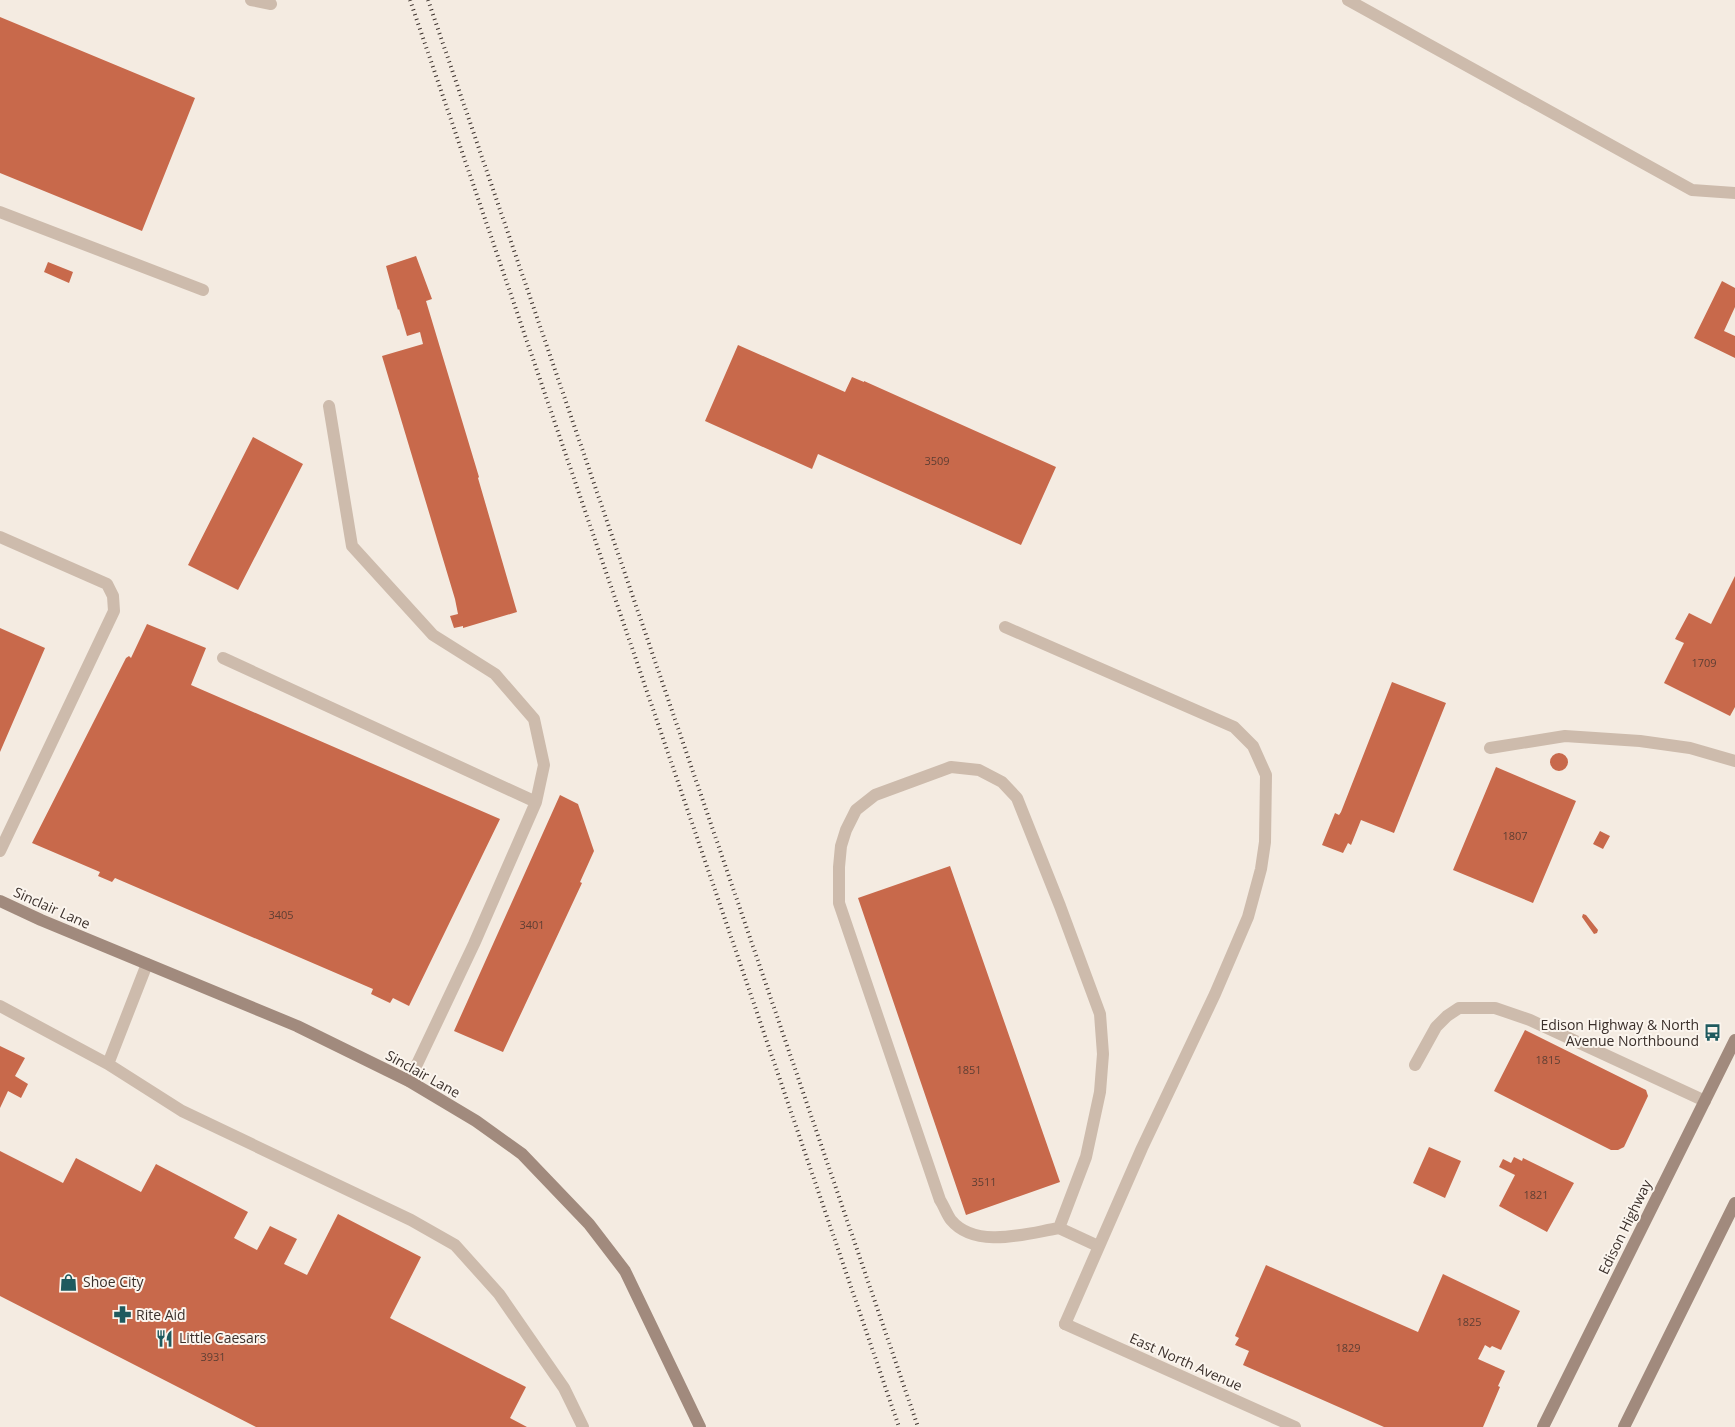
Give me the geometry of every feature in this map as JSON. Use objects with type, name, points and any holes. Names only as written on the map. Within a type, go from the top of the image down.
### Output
[{"type":"main road","name":"Sinclair Lane","points":[[0,901],[297,1026],[410,1081],[476,1121],[522,1154],[589,1224],[625,1272],[700,1427]]},
{"type":"main road","name":"Edison Highway","points":[[1543,1427],[1735,1040]]},
{"type":"main road","points":[[1624,1427],[1731,1223],[1735,1204]]},
{"type":"street","points":[[251,0],[271,4]]},
{"type":"street","points":[[1348,0],[1692,190],[1735,193]]},
{"type":"street","points":[[0,212],[203,290]]},
{"type":"street","points":[[329,406],[352,546],[433,635],[495,674],[534,719],[544,766],[536,802],[474,944],[410,1081]]},
{"type":"street","points":[[0,537],[106,584],[113,596],[114,611],[0,851]]},
{"type":"street","points":[[1006,627],[1234,727],[1253,746],[1266,775],[1265,842],[1261,869],[1248,917],[1215,994],[1098,1246],[1059,1228],[996,1238],[978,1236],[962,1229],[951,1220],[940,1200],[839,903],[841,846],[846,830],[856,810],[875,795],[951,767],[979,770],[1002,782],[1016,798],[1060,906],[1100,1014],[1103,1054],[1100,1092],[1086,1157],[1059,1228]]},
{"type":"street","points":[[223,658],[536,802]]},
{"type":"street","points":[[1490,748],[1565,736],[1640,740],[1682,746],[1735,761]]},
{"type":"street","points":[[108,1064],[147,964]]},
{"type":"street","points":[[0,1006],[108,1064],[182,1111],[411,1220],[455,1245],[499,1294],[564,1388],[583,1427]]},
{"type":"street","points":[[1415,1065],[1436,1027],[1447,1016],[1460,1008],[1495,1008],[1530,1020],[1705,1101]]},
{"type":"street","name":"East North Avenue","points":[[1098,1246],[1065,1324],[1294,1427]]},
{"type":"building","points":[[0,17],[195,98],[142,231],[0,173]]},
{"type":"building","points":[[416,256],[432,299],[426,301],[517,612],[463,628],[463,626],[454,628],[450,616],[458,614],[455,599],[382,356],[423,344],[420,332],[407,336],[386,266]]},
{"type":"building","points":[[48,262],[73,272],[69,283],[44,272]]},
{"type":"building","points":[[1722,281],[1735,288],[1735,307],[1724,331],[1735,336],[1735,358],[1694,338]]},
{"type":"building","points":[[738,345],[845,392],[852,377],[864,381],[1056,467],[1021,545],[818,454],[812,469],[705,421]]},
{"type":"building","points":[[253,437],[303,464],[238,590],[188,565]]},
{"type":"building","points":[[1735,576],[1735,707],[1730,716],[1664,683],[1684,643],[1675,639],[1689,613],[1711,624]]},
{"type":"building","points":[[147,624],[206,648],[191,685],[500,819],[409,1006],[393,998],[390,1003],[371,994],[373,989],[115,878],[112,882],[98,876],[100,872],[32,843],[126,658],[129,656],[131,658]]},
{"type":"building","points":[[0,628],[45,648],[0,752]]},
{"type":"building","points":[[1392,682],[1446,703],[1394,833],[1361,820],[1351,845],[1348,843],[1343,853],[1322,845],[1335,813],[1339,815],[1341,812]]},
{"type":"building","points":[[1559,753],[1565,756],[1568,762],[1565,768],[1559,771],[1553,768],[1550,762],[1553,756]]},
{"type":"building","points":[[1496,767],[1576,801],[1533,903],[1453,870]]},
{"type":"building","points":[[560,795],[578,804],[594,851],[580,882],[582,883],[503,1052],[454,1031]]},
{"type":"building","points":[[1600,831],[1610,836],[1603,849],[1593,844]]},
{"type":"building","points":[[950,866],[1060,1182],[966,1215],[858,898]]},
{"type":"building","points":[[1583,914],[1586,915],[1598,930],[1597,933],[1594,934],[1582,917]]},
{"type":"building","points":[[1525,1030],[1646,1090],[1648,1096],[1624,1147],[1618,1150],[1611,1150],[1494,1091]]},
{"type":"building","points":[[0,1046],[25,1058],[15,1076],[28,1084],[21,1098],[8,1091],[0,1108]]},
{"type":"building","points":[[1429,1147],[1461,1161],[1445,1198],[1413,1183]]},
{"type":"building","points":[[0,1151],[63,1183],[76,1158],[141,1192],[156,1164],[248,1212],[234,1238],[257,1250],[270,1226],[297,1239],[284,1264],[307,1275],[338,1214],[421,1257],[390,1318],[526,1387],[510,1418],[527,1427],[256,1427],[0,1296]]},
{"type":"building","points":[[1514,1157],[1522,1161],[1523,1158],[1574,1183],[1547,1232],[1499,1206],[1515,1175],[1499,1167],[1503,1159],[1511,1163]]},
{"type":"building","points":[[1266,1265],[1418,1332],[1443,1274],[1520,1311],[1501,1350],[1485,1345],[1478,1359],[1505,1371],[1483,1427],[1384,1427],[1243,1365],[1249,1351],[1235,1345],[1239,1338],[1235,1336]]},
{"type":"railway","points":[[410,0],[899,1427]]},
{"type":"railway","points":[[428,0],[918,1427]]},
{"type":"place","name":"Edison Highway & North Avenue Northbound","points":[[1713,1033]]},
{"type":"place","name":"Shoe City","points":[[69,1282]]},
{"type":"place","name":"Rite Aid","points":[[122,1315]]},
{"type":"place","name":"Little Caesars","points":[[165,1338]]}]
